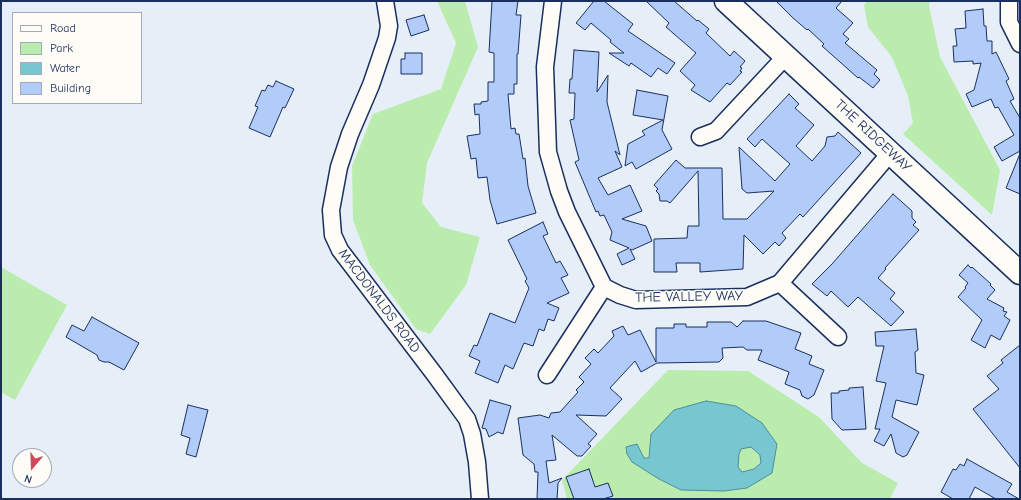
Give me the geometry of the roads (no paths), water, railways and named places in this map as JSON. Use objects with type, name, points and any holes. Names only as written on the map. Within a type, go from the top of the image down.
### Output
[{"type":"street","name":"MACDONALDS ROAD","points":[[385,1],[389,26],[387,38],[371,85],[350,134],[339,167],[331,210],[333,235],[340,250],[467,419],[472,434],[477,462],[480,499]]},
{"type":"street","points":[[547,376],[604,287],[567,212],[559,192],[548,152],[545,67],[553,1]]},
{"type":"street","points":[[1009,1],[1009,22],[1020,44]]},
{"type":"street","name":"THE RIDGEWAY","points":[[729,2],[1020,273]]},
{"type":"street","points":[[700,137],[716,131],[786,56]]},
{"type":"street","name":"THE VALLEY WAY","points":[[604,287],[620,295],[636,300],[747,297],[780,283],[891,152]]},
{"type":"street","points":[[780,283],[838,338]]},
{"type":"water","points":[[706,401],[736,406],[762,423],[777,444],[772,473],[747,488],[724,491],[681,490],[659,479],[632,462],[627,454],[626,447],[637,444],[644,458],[649,458],[651,434],[674,410]],"holes":[[[751,447],[760,455],[761,463],[754,469],[742,472],[738,467],[741,449]]]}]
